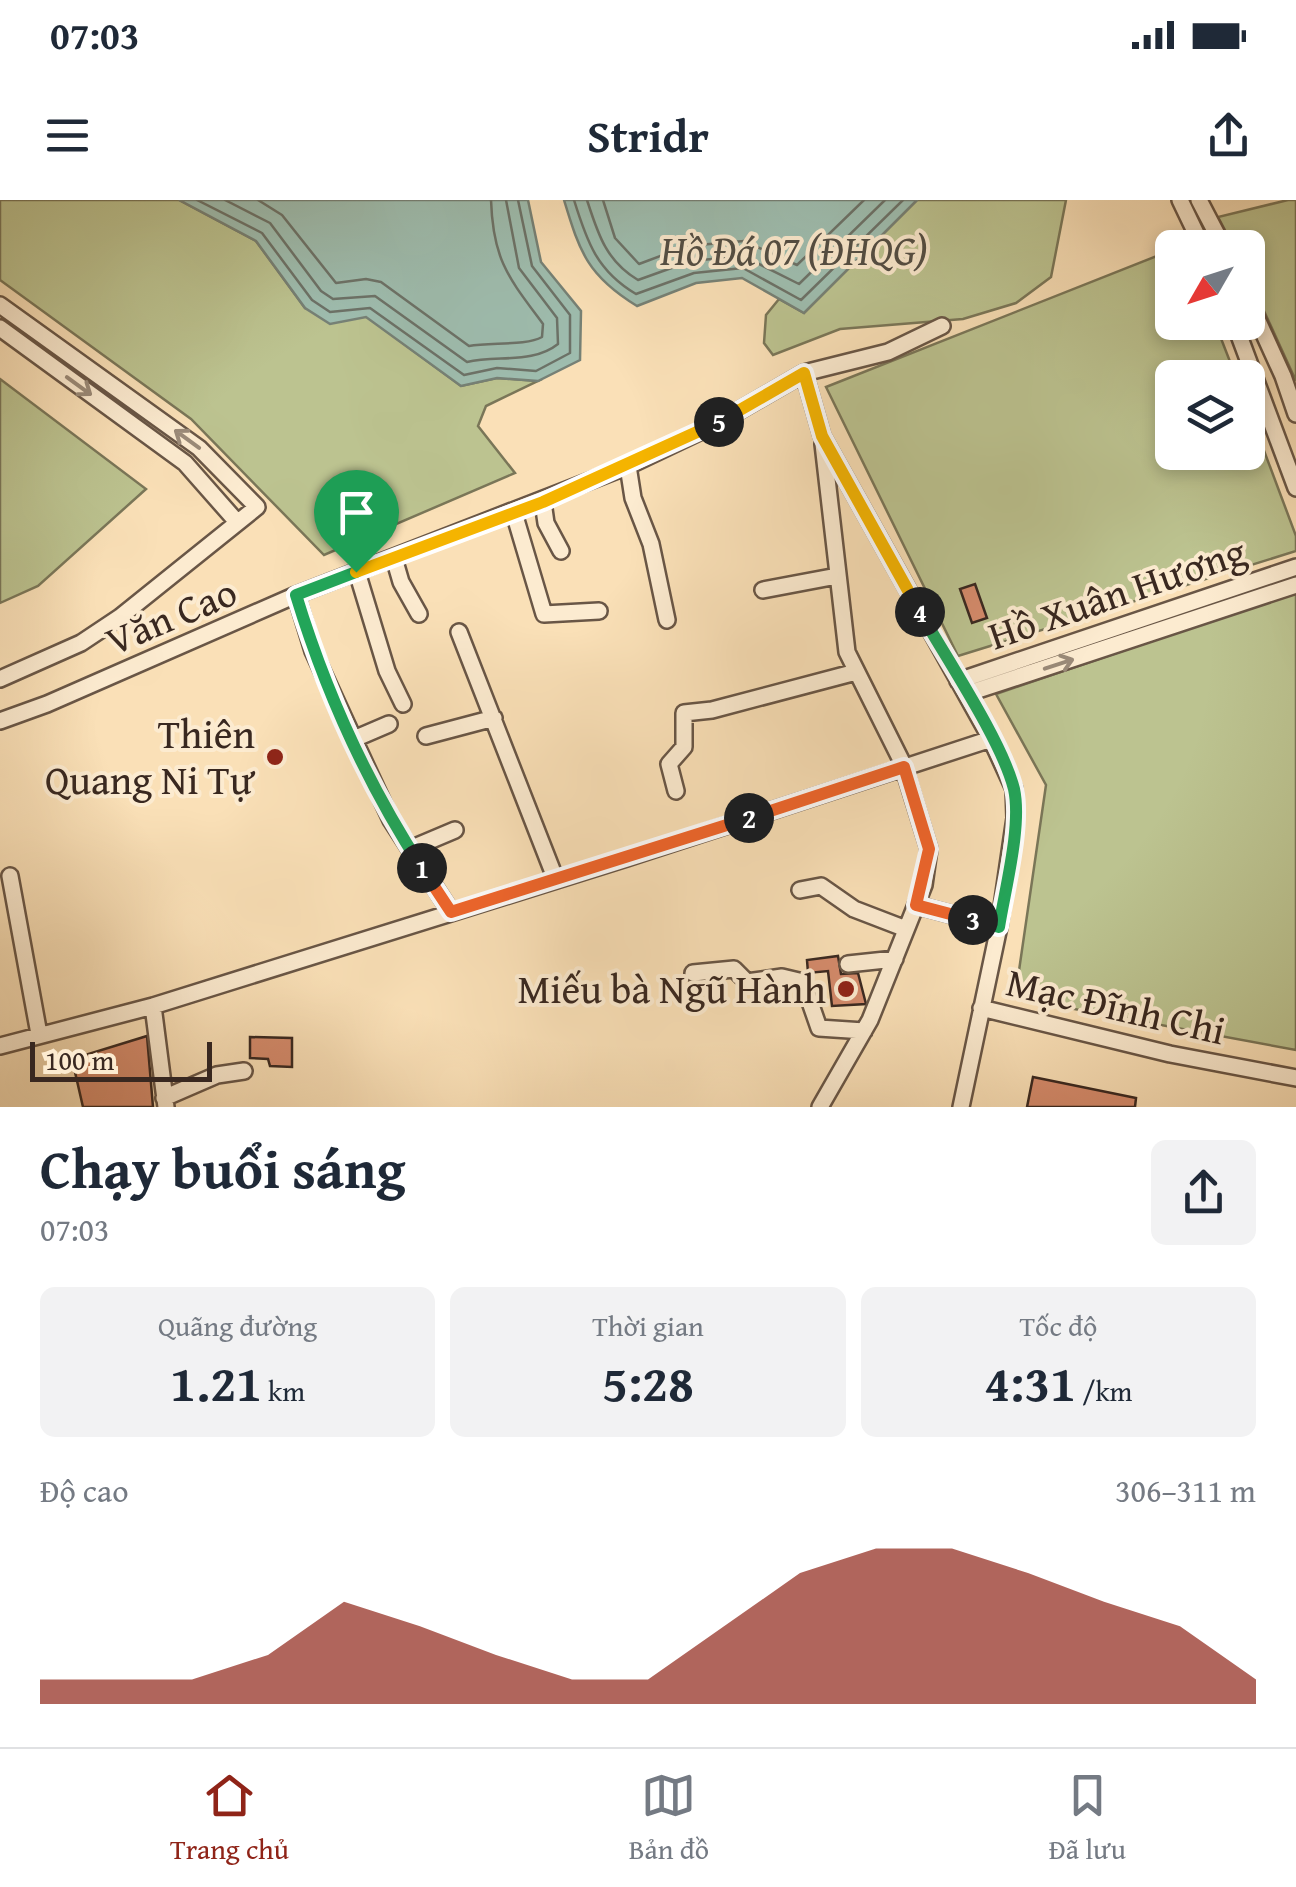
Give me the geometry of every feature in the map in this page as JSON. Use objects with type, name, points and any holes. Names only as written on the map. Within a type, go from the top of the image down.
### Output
[{"type":"street","points":[[1180,200],[1196,230]]},
{"type":"street","points":[[1199,200],[1215,230]]},
{"type":"street","points":[[1192,221],[1208,215]]},
{"type":"street","points":[[0,305],[199,448],[256,507],[120,617],[81,643],[0,678]]},
{"type":"street","name":"Văn Cao","points":[[0,720],[47,704],[296,595],[628,466],[716,424],[804,373],[888,352],[942,326]]},
{"type":"street","points":[[0,328],[185,463],[237,522]]},
{"type":"street","points":[[1265,335],[1296,414]]},
{"type":"street","points":[[1241,340],[1296,488]]},
{"type":"street","points":[[804,373],[822,436],[841,624],[856,672],[904,767],[929,849],[916,905],[864,1031],[820,1107]]},
{"type":"street","points":[[822,436],[991,739],[1014,789],[1015,818],[999,927],[960,1107]]},
{"type":"street","points":[[628,466],[633,498],[651,544],[667,620]]},
{"type":"street","points":[[543,502],[546,523],[560,551]]},
{"type":"street","points":[[514,513],[544,614],[599,612]]},
{"type":"street","points":[[394,558],[401,582],[418,614]]},
{"type":"street","name":"Hồ Xuân Hương","points":[[962,688],[1296,567]]},
{"type":"street","points":[[356,572],[387,671],[403,704]]},
{"type":"street","points":[[762,590],[837,576]]},
{"type":"street","name":"Hồ Xuân Hương","points":[[962,688],[1296,585]]},
{"type":"street","points":[[296,595],[313,651],[391,820],[451,912]]},
{"type":"street","points":[[459,632],[556,880]]},
{"type":"street","points":[[676,791],[670,764],[684,747],[684,713],[712,710],[856,672]]},
{"type":"street","points":[[426,736],[494,718]]},
{"type":"street","points":[[354,739],[389,724]]},
{"type":"street","points":[[0,1046],[152,1006],[991,739]]},
{"type":"street","points":[[410,849],[455,830]]},
{"type":"street","points":[[10,876],[39,1034]]},
{"type":"street","points":[[800,890],[821,886],[854,909],[906,929]]},
{"type":"street","points":[[916,905],[999,927]]},
{"type":"street","points":[[848,964],[894,959]]},
{"type":"street","points":[[693,973],[734,969],[747,982],[782,977],[803,982],[819,1028],[864,1031]]},
{"type":"street","points":[[152,1006],[165,1102],[216,1075],[244,1071]]},
{"type":"street","name":"Mạc Đĩnh Chi","points":[[980,1008],[1170,1054],[1296,1078]]},
{"type":"green space","points":[[0,200],[179,200],[256,241],[305,308],[366,316],[461,386],[497,378],[538,381],[486,406],[478,426],[515,473],[324,555],[191,419],[0,280]]},
{"type":"green space","points":[[917,200],[1066,200],[1051,277],[1016,303],[963,319],[840,329],[773,355],[764,343],[766,315],[779,299],[804,313]]},
{"type":"green space","points":[[1296,200],[1296,381],[1265,313],[1265,230],[1225,230],[1218,217]]},
{"type":"green space","points":[[1155,257],[1155,340],[1222,340],[1229,360],[1155,360],[1155,470],[1265,470],[1265,453],[1296,536],[1296,551],[958,656],[826,387]]},
{"type":"green space","points":[[0,379],[146,489],[38,586],[0,603]]},
{"type":"green space","points":[[1296,592],[1296,1050],[1015,998],[1046,785],[996,694]]},
{"type":"water","points":[[179,200],[528,200],[541,262],[581,311],[580,360],[538,381],[497,378],[461,386],[366,317],[330,324],[305,308],[256,241]]},
{"type":"water","name":"Hồ Đá 07 (ĐHQG)","points":[[564,200],[917,200],[804,313],[742,278],[696,283],[637,306],[607,284],[588,262]]},
{"type":"building","points":[[975,584],[987,618],[972,623],[960,589]]},
{"type":"building","name":"Miếu bà Ngũ Hành","points":[[838,956],[841,974],[858,973],[866,1004],[832,1006],[828,971],[808,973],[807,960]]},
{"type":"building","points":[[147,1036],[153,1107],[83,1107],[72,1059]]},
{"type":"building","points":[[250,1037],[292,1038],[292,1067],[270,1066],[268,1059],[250,1058]]},
{"type":"building","points":[[1033,1077],[1136,1098],[1135,1107],[1027,1107]]},
{"type":"place","name":"Thiên Quang Ni Tự","points":[[275,757]]},
{"type":"place","name":"Miếu bà Ngũ Hành","points":[[846,989]]},
{"type":"route","points":[[804,373],[822,436],[991,739],[1014,789],[1015,818],[999,927],[916,905],[924,885],[929,849],[904,767],[451,912],[391,820],[313,651],[296,595],[356,572],[543,502],[656,454],[804,373]]}]
